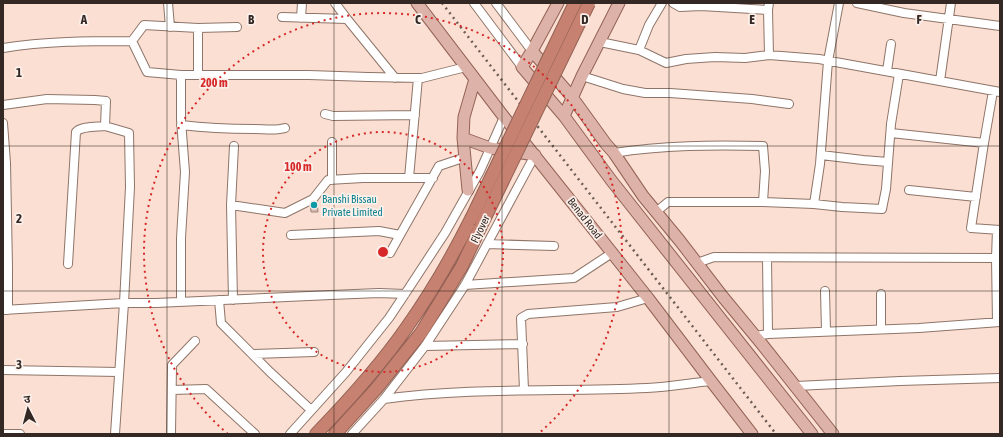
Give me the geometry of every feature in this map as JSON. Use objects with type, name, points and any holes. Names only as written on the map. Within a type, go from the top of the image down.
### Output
[{"type":"highway","name":"Flyover","points":[[316,434],[389,352],[446,266],[474,212],[575,3]]},
{"type":"highway","name":"Flyover","points":[[335,434],[376,389],[420,333],[462,266],[589,3]]},
{"type":"main road","name":"Benad Road","points":[[417,3],[504,117],[648,298],[749,434]]},
{"type":"main road","points":[[558,3],[532,51],[522,66],[564,116],[616,186],[812,434]]},
{"type":"main road","points":[[564,116],[582,76],[619,3]]},
{"type":"main road","points":[[532,51],[572,97],[614,153],[643,196],[833,434]]},
{"type":"main road","points":[[468,190],[463,138],[464,118],[475,79]]},
{"type":"main road","points":[[463,138],[490,148],[535,155]]},
{"type":"street","points":[[168,3],[170,26]]},
{"type":"street","points":[[301,18],[302,3]]},
{"type":"street","points":[[335,3],[347,20],[395,78]]},
{"type":"street","points":[[474,3],[522,66]]},
{"type":"street","points":[[496,3],[532,51]]},
{"type":"street","points":[[639,50],[649,25],[662,3]]},
{"type":"street","points":[[673,3],[680,7],[768,6],[769,55]]},
{"type":"street","points":[[814,204],[821,155],[828,61],[839,3]]},
{"type":"street","points":[[857,3],[896,7],[904,13],[1000,26]]},
{"type":"street","points":[[940,81],[951,3]]},
{"type":"street","points":[[282,17],[347,20]]},
{"type":"street","points":[[132,41],[144,26],[198,28],[237,27]]},
{"type":"street","points":[[198,28],[198,75]]},
{"type":"street","points":[[3,48],[21,45],[80,41],[132,41]]},
{"type":"street","points":[[132,41],[147,72],[181,75],[309,75],[422,78],[466,68]]},
{"type":"street","points":[[600,42],[639,50],[666,62],[715,57],[746,58],[769,55],[828,61],[996,92],[984,143],[971,228],[998,230],[996,258],[998,322],[919,328],[826,331],[755,336]]},
{"type":"street","points":[[887,71],[891,44]]},
{"type":"street","points":[[656,212],[668,202],[763,202],[882,209],[886,189],[891,133],[899,74]]},
{"type":"street","points":[[180,302],[181,238],[185,172],[181,125],[181,75]]},
{"type":"street","points":[[582,76],[624,89],[645,93],[670,93],[752,99],[789,104]]},
{"type":"street","points":[[410,178],[418,78]]},
{"type":"street","points":[[3,104],[47,99],[106,100],[105,126]]},
{"type":"street","points":[[325,114],[333,116],[415,115]]},
{"type":"street","points":[[290,434],[346,372],[389,318],[444,233],[480,170],[504,117]]},
{"type":"street","points":[[3,123],[6,163],[5,310],[124,303],[233,300],[371,293],[405,294]]},
{"type":"street","points":[[181,125],[209,128],[280,130],[286,128]]},
{"type":"street","points":[[68,264],[76,132],[78,129],[82,128],[105,126],[129,132],[130,187],[115,434]]},
{"type":"street","points":[[891,133],[984,143]]},
{"type":"street","points":[[332,142],[332,180]]},
{"type":"street","points":[[233,300],[231,205],[234,146]]},
{"type":"street","points":[[614,153],[631,150],[678,147],[763,146],[765,171],[763,202]]},
{"type":"street","points":[[352,434],[384,399],[425,346],[465,285],[535,155]]},
{"type":"street","points":[[821,155],[888,162]]},
{"type":"street","points":[[390,253],[439,166],[466,157]]},
{"type":"street","points":[[231,205],[286,213],[313,199],[328,180],[363,178],[433,178]]},
{"type":"street","points":[[909,190],[976,198]]},
{"type":"street","points":[[291,235],[379,232],[400,235]]},
{"type":"street","points":[[487,244],[554,246]]},
{"type":"street","points":[[465,285],[574,278],[612,253]]},
{"type":"street","points":[[697,263],[714,257],[996,258]]},
{"type":"street","points":[[767,258],[768,334]]},
{"type":"street","points":[[825,291],[826,331]]},
{"type":"street","points":[[881,294],[881,329]]},
{"type":"street","points":[[524,390],[522,318],[528,314],[618,307],[648,298]]},
{"type":"street","points":[[219,300],[221,322],[270,372],[311,410]]},
{"type":"street","points":[[171,434],[172,365],[195,341]]},
{"type":"street","points":[[425,346],[523,344]]},
{"type":"street","points":[[253,354],[314,352]]},
{"type":"street","points":[[3,370],[119,372]]},
{"type":"street","points":[[796,386],[1000,378]]},
{"type":"street","points":[[384,399],[412,395],[524,390],[648,388],[711,381]]},
{"type":"street","points":[[172,390],[206,389],[255,434]]},
{"type":"street","points":[[3,434],[20,434]]},
{"type":"building","name":"Banshi Bissau Private Limited","points":[[310,202],[317,202],[318,212],[311,212]]},
{"type":"railway","points":[[442,3],[776,434]]},
{"type":"place","name":"Banshi Bissau Private Limited","points":[[314,205]]}]
